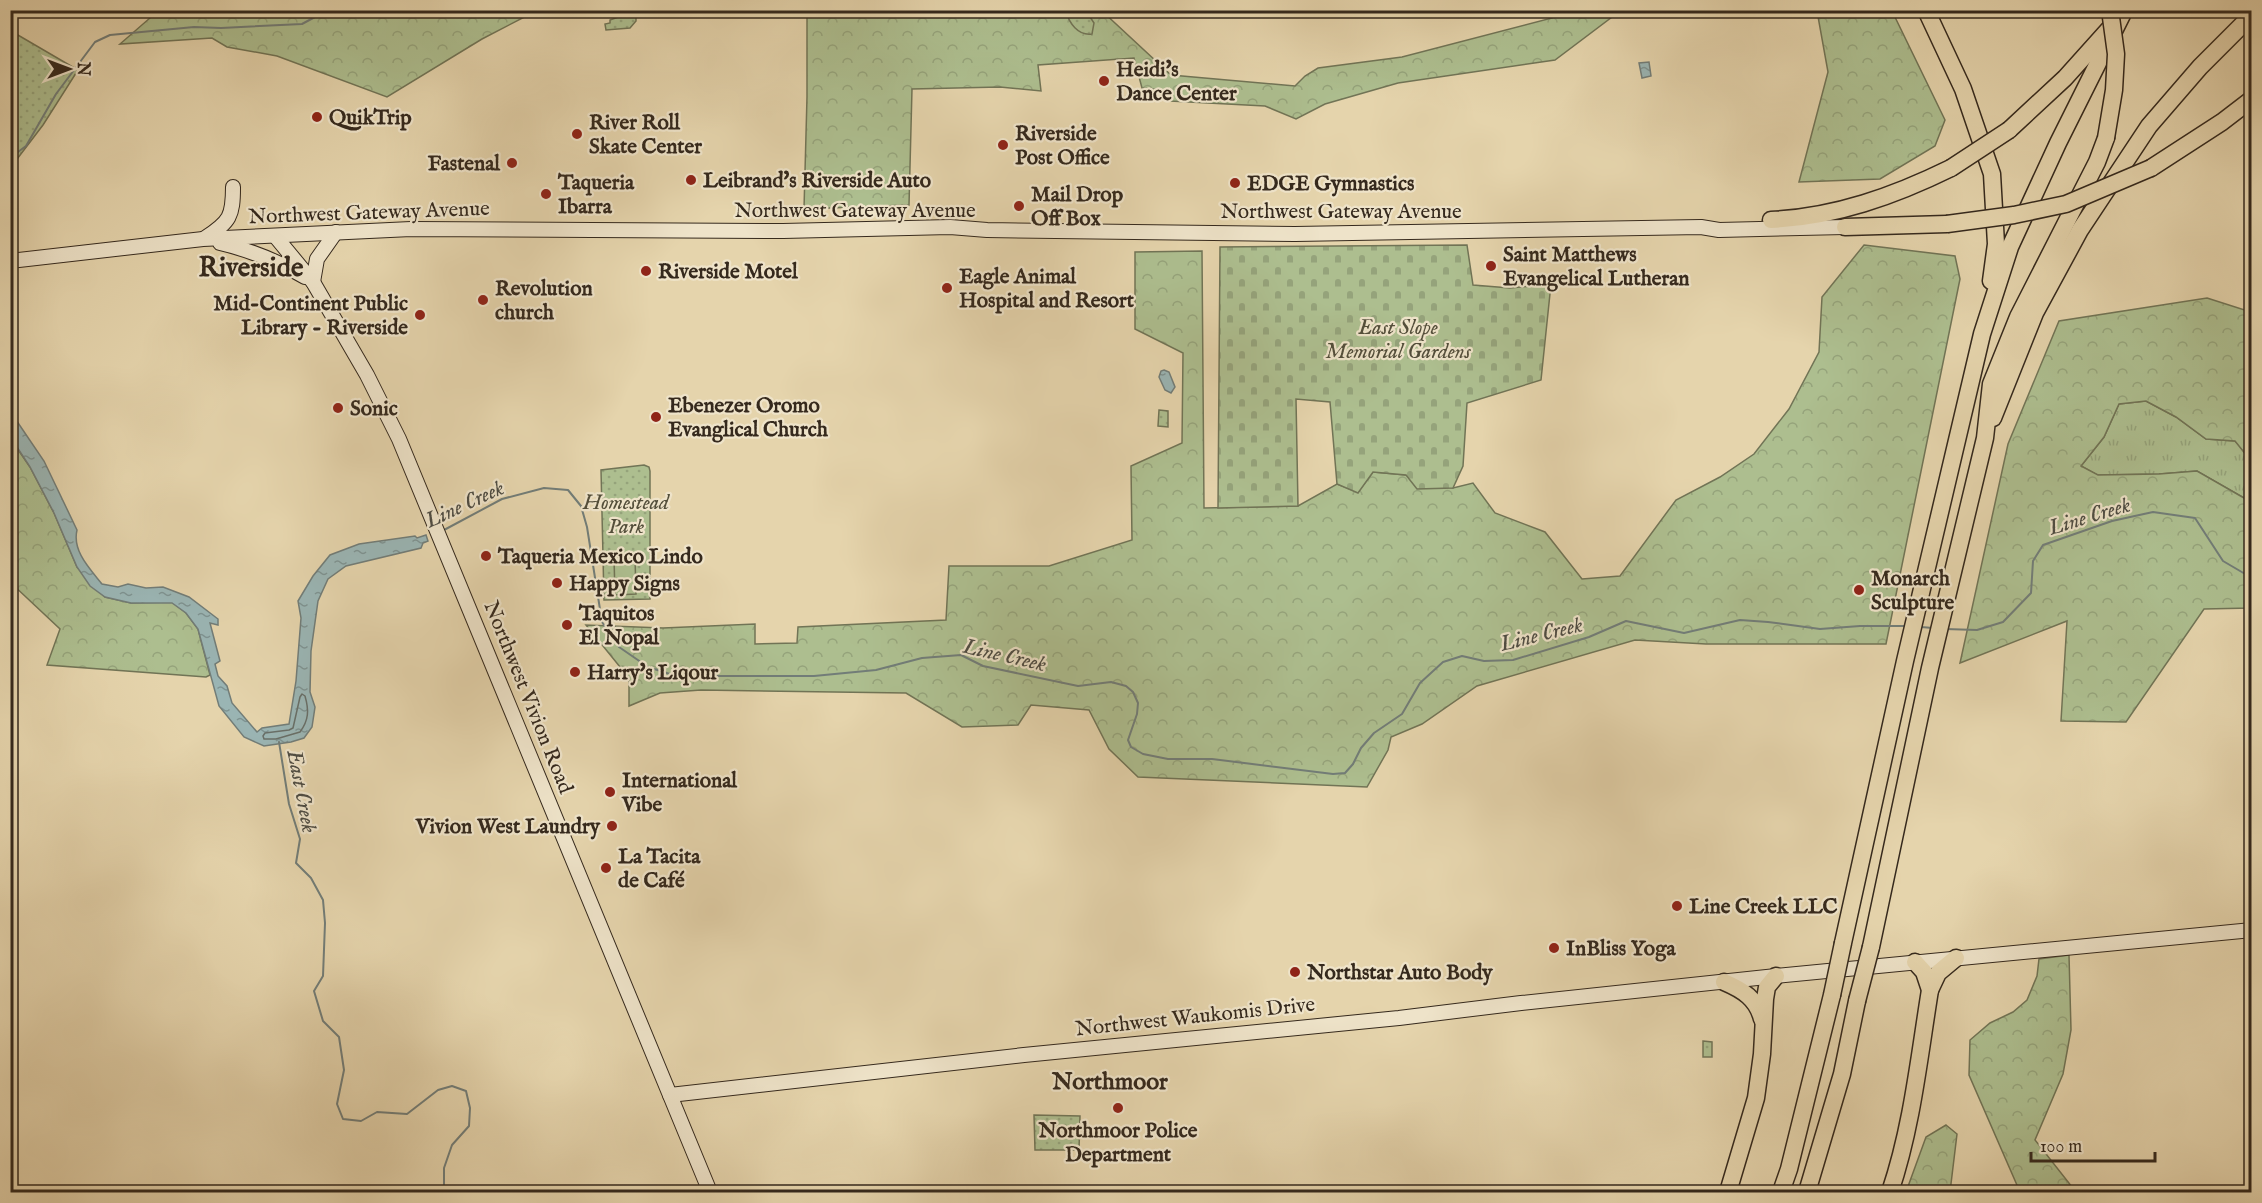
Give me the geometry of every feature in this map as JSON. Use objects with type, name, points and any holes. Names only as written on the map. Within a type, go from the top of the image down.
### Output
[{"type":"highway","points":[[1781,1192],[1789,1169],[1832,995],[1905,661],[1982,334],[1996,244],[1992,174],[1964,88],[1926,10]]},
{"type":"highway","points":[[1982,334],[2010,247],[2119,12]]},
{"type":"highway","points":[[1771,220],[1835,211],[1874,201],[1910,188],[1952,168],[2009,130],[2065,78],[2119,12]]},
{"type":"highway","points":[[1807,1192],[1842,1074],[1871,947],[1947,592],[1985,438],[1991,384],[2018,317],[2097,162],[2106,138],[2114,90],[2119,12]]},
{"type":"highway","points":[[1985,438],[2035,313],[2080,230],[2149,126],[2200,67],[2252,15]]},
{"type":"highway","points":[[1845,227],[1947,224],[2014,215],[2066,204],[2151,168],[2222,122],[2252,99]]},
{"type":"highway","points":[[1890,1192],[1901,1159],[1910,1114],[1930,990],[1938,973],[1956,958]]},
{"type":"highway","points":[[1915,962],[1924,972],[1930,990]]},
{"type":"highway","points":[[1728,1192],[1756,1098],[1767,987],[1776,976]]},
{"type":"highway","points":[[1724,982],[1750,996],[1760,1010],[1763,1020]]},
{"type":"main road","points":[[203,239],[220,228],[232,214],[233,187]]},
{"type":"main road","name":"Northwest Gateway Avenue","points":[[1701,227],[1719,222],[1771,220]]},
{"type":"main road","name":"Northwest Gateway Avenue","points":[[10,261],[203,239],[411,229],[783,231],[950,227],[987,231],[1307,234],[1701,227],[1719,231],[1845,227]]},
{"type":"main road","points":[[203,239],[239,247],[276,262],[313,282],[317,259],[336,232]]},
{"type":"main road","name":"Northwest Vivion Road","points":[[275,236],[313,282],[384,407],[427,503],[710,1192]]},
{"type":"main road","name":"Northwest Waukomis Drive","points":[[670,1095],[1024,1055],[1400,1018],[1776,976],[2252,930]]},
{"type":"green space","points":[[158,11],[536,11],[482,39],[387,97],[277,56],[227,47],[212,38],[120,44]]},
{"type":"green space","points":[[807,11],[1102,11],[1171,75],[1295,86],[1318,68],[1402,57],[1552,18],[1552,11],[1620,11],[1555,60],[1398,83],[1325,104],[1296,119],[1265,106],[1170,101],[1161,90],[1142,88],[1134,58],[1038,65],[1041,91],[1000,87],[912,89],[909,205],[804,209]]},
{"type":"green space","points":[[1066,11],[1086,11],[1094,23],[1092,34],[1078,31],[1069,20]]},
{"type":"green space","points":[[1817,11],[1892,11],[1945,120],[1935,146],[1880,179],[1799,182],[1828,72]]},
{"type":"green space","points":[[632,12],[636,15],[636,21],[630,28],[606,30],[605,24],[610,23],[610,20]]},
{"type":"green space","points":[[11,31],[78,70],[43,125],[11,167]]},
{"type":"green space","name":"East Slope Memorial Gardens","points":[[1467,245],[1473,285],[1510,288],[1551,284],[1541,380],[1467,403],[1463,466],[1453,488],[1417,489],[1406,475],[1373,472],[1358,493],[1337,484],[1330,402],[1296,399],[1298,506],[1218,508],[1220,247]]},
{"type":"green space","points":[[1864,245],[1955,256],[1960,279],[1886,644],[1706,644],[1635,640],[1477,686],[1422,724],[1391,737],[1388,750],[1367,787],[1138,777],[1109,749],[1089,710],[1031,705],[1018,725],[962,727],[906,693],[701,690],[660,693],[629,706],[629,678],[586,625],[663,628],[755,624],[755,644],[797,643],[798,627],[946,620],[949,566],[1049,566],[1132,540],[1131,466],[1182,443],[1183,353],[1135,329],[1135,252],[1202,251],[1204,508],[1298,506],[1337,484],[1358,492],[1373,472],[1406,475],[1453,488],[1473,483],[1495,513],[1545,532],[1582,579],[1620,576],[1676,500],[1720,477],[1754,454],[1789,409],[1819,352],[1822,297]]},
{"type":"green space","points":[[2207,298],[2251,312],[2251,461],[2235,441],[2206,439],[2176,417],[2146,401],[2119,404],[2104,437],[2081,466],[2098,475],[2197,471],[2251,502],[2251,608],[2204,609],[2126,722],[2061,721],[2067,621],[1960,663],[2008,444],[2059,321]]},
{"type":"green space","points":[[2146,401],[2176,417],[2206,439],[2235,441],[2251,461],[2251,502],[2197,471],[2097,475],[2081,466],[2104,437],[2119,404]]},
{"type":"green space","points":[[1159,410],[1168,411],[1168,427],[1158,426]]},
{"type":"green space","points":[[10,438],[30,467],[54,513],[77,567],[105,597],[131,603],[172,602],[186,613],[198,629],[210,675],[206,677],[47,665],[60,629],[11,583]]},
{"type":"green space","name":"Homestead Park","points":[[644,465],[649,467],[650,471],[650,599],[604,600],[601,470]]},
{"type":"green space","points":[[614,557],[635,557],[636,594],[615,595]]},
{"type":"green space","points":[[2069,955],[2071,1030],[2063,1074],[2035,1140],[2076,1192],[2020,1192],[1969,1075],[1970,1040],[1990,1023],[2013,1012],[2027,1000],[2037,976],[2039,959]]},
{"type":"green space","points":[[1703,1041],[1712,1042],[1712,1057],[1703,1057]]},
{"type":"green space","points":[[1034,1115],[1080,1116],[1079,1150],[1035,1150]]},
{"type":"green space","points":[[1946,1125],[1957,1134],[1950,1192],[1906,1192],[1926,1137]]},
{"type":"water","points":[[1649,62],[1651,76],[1642,78],[1639,63]]},
{"type":"water","points":[[1161,371],[1169,372],[1175,387],[1171,393],[1165,390],[1159,377]]},
{"type":"water","points":[[10,411],[44,461],[77,530],[76,538],[80,552],[87,566],[102,584],[118,587],[128,584],[146,588],[163,587],[189,597],[218,619],[218,625],[210,623],[220,661],[215,664],[218,676],[227,686],[232,703],[257,732],[262,728],[289,724],[296,681],[301,618],[298,601],[313,576],[330,555],[359,544],[426,535],[428,541],[423,543],[421,548],[346,566],[328,579],[318,601],[311,651],[310,692],[315,707],[312,727],[304,738],[264,746],[244,737],[219,706],[198,629],[186,613],[172,603],[131,603],[105,597],[90,586],[77,567],[54,513],[30,467],[11,438]]},
{"type":"waterway","points":[[10,158],[26,146],[56,94],[95,42],[110,35],[194,27],[302,24],[328,10]]},
{"type":"waterway","name":"Line Creek","points":[[444,530],[502,499],[544,488],[568,490],[581,506],[587,527],[602,622],[619,647],[648,667],[676,676],[814,676],[876,670],[922,658],[961,655],[983,666],[1078,686],[1111,682],[1126,686],[1133,692],[1138,703],[1137,714],[1128,740],[1131,747],[1143,754],[1168,759],[1212,759],[1333,774],[1345,773],[1374,733],[1402,714],[1420,683],[1443,662],[1462,656],[1484,661],[1513,660],[1589,637],[1626,621],[1684,633],[1740,620],[1820,629],[1906,626]]},
{"type":"waterway","name":"Line Creek","points":[[1945,629],[1977,630],[2003,622],[2031,593],[2033,561],[2043,545],[2112,521],[2153,512],[2195,518],[2223,561],[2252,578]]},
{"type":"waterway","name":"Line Creek","points":[[1921,627],[1933,628]]},
{"type":"waterway","name":"East Creek","points":[[279,742],[289,804],[300,839],[296,863],[311,878],[323,900],[325,923],[323,976],[314,991],[323,1021],[339,1037],[344,1070],[337,1104],[343,1119],[361,1121],[377,1112],[407,1114],[438,1090],[452,1086],[466,1091],[470,1108],[469,1126],[452,1145],[444,1168],[444,1192]]},
{"type":"place","name":"Heidi's Dance Center","points":[[1104,81]]},
{"type":"place","name":"QuikTrip","points":[[317,117]]},
{"type":"place","name":"River Roll Skate Center","points":[[577,134]]},
{"type":"place","name":"Riverside Post Office","points":[[1003,145]]},
{"type":"place","name":"Fastenal","points":[[512,163]]},
{"type":"place","name":"Leibrand's Riverside Auto","points":[[691,180]]},
{"type":"place","name":"EDGE Gymnastics","points":[[1235,183]]},
{"type":"place","name":"Taqueria Ibarra","points":[[546,194]]},
{"type":"place","name":"Mail Drop Off Box","points":[[1019,206]]},
{"type":"place","name":"Saint Matthews Evangelical Lutheran","points":[[1491,266]]},
{"type":"place","name":"Riverside Motel","points":[[646,271]]},
{"type":"place","name":"Eagle Animal Hospital and Resort","points":[[947,288]]},
{"type":"place","name":"Revolution church","points":[[483,300]]},
{"type":"place","name":"Mid-Continent Public Library - Riverside","points":[[420,315]]},
{"type":"place","name":"Sonic","points":[[338,408]]},
{"type":"place","name":"Ebenezer Oromo Evanglical Church","points":[[656,417]]},
{"type":"place","name":"Taqueria Mexico Lindo","points":[[486,556]]},
{"type":"place","name":"Happy Signs","points":[[557,583]]},
{"type":"place","name":"Monarch Sculpture","points":[[1859,590]]},
{"type":"place","name":"Taquitos El Nopal","points":[[567,625]]},
{"type":"place","name":"Harry's Liqour","points":[[575,672]]},
{"type":"place","name":"International Vibe","points":[[610,792]]},
{"type":"place","name":"Vivion West Laundry","points":[[612,826]]},
{"type":"place","name":"La Tacita de Café","points":[[606,868]]},
{"type":"place","name":"Line Creek LLC","points":[[1677,906]]},
{"type":"place","name":"InBliss Yoga","points":[[1554,948]]},
{"type":"place","name":"Northstar Auto Body","points":[[1295,972]]},
{"type":"place","name":"Northmoor Police Department","points":[[1118,1108]]},
{"type":"district","name":"Riverside","points":[[251,267]]},
{"type":"district","name":"Northmoor","points":[[1110,1081]]}]
